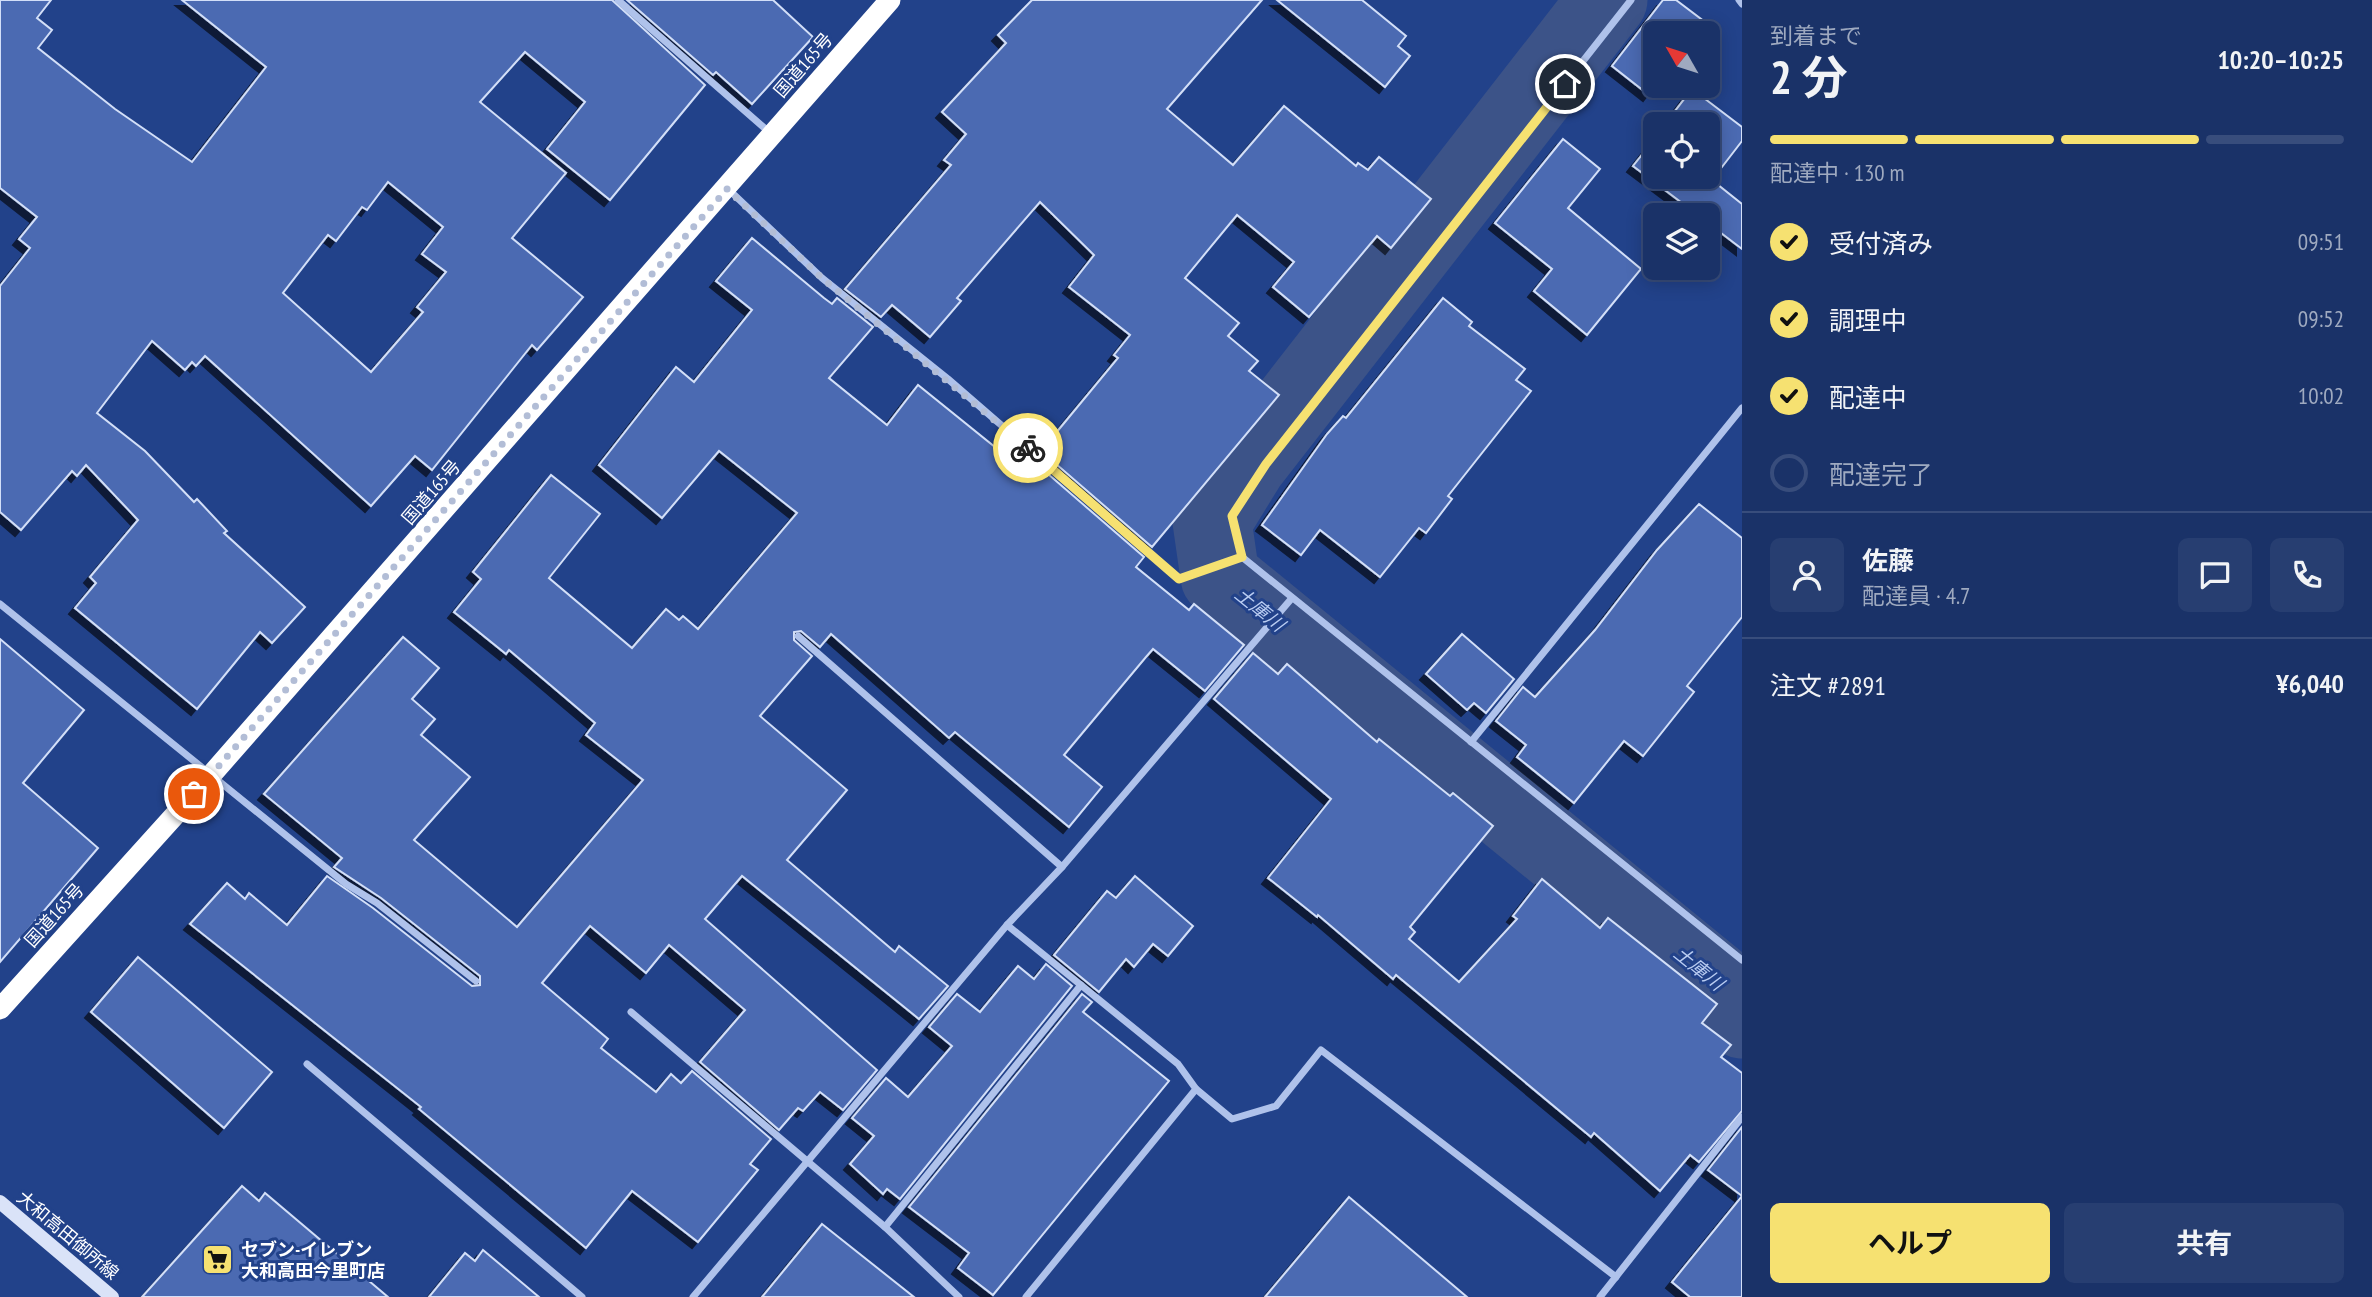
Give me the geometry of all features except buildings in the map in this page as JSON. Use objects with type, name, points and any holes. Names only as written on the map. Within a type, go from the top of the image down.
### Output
[{"type":"highway","name":"国道165号","points":[[0,1009],[212,774],[890,0]]},
{"type":"main road","name":"大和高田御所線","points":[[0,1202],[112,1297]]},
{"type":"street","points":[[618,0],[772,135]]},
{"type":"street","points":[[1631,0],[1266,464],[1232,516],[1242,557],[1742,960]]},
{"type":"street","points":[[727,189],[822,278],[948,379],[1179,579],[1242,557]]},
{"type":"street","points":[[1471,742],[1742,408]]},
{"type":"street","points":[[693,1297],[1007,925],[1062,867],[1292,598]]},
{"type":"street","points":[[0,604],[346,884],[377,903],[477,981]]},
{"type":"street","points":[[798,636],[1062,867]]},
{"type":"street","points":[[1007,925],[1178,1064],[1196,1089],[1232,1119],[1276,1106],[1321,1050],[1616,1277]]},
{"type":"street","points":[[885,1227],[1081,985]]},
{"type":"street","points":[[631,1013],[885,1227],[959,1297]]},
{"type":"street","points":[[307,1064],[582,1297]]},
{"type":"street","points":[[1026,1297],[1196,1089]]},
{"type":"street","points":[[1600,1297],[1742,1117]]},
{"type":"waterway","name":"土庫川","points":[[1608,0],[1247,464],[1212,521],[1220,577],[1736,998],[1742,1019]]},
{"type":"way so far","points":[[194,794],[727,189],[822,278],[948,379],[1028,448]]},
{"type":"place","name":"セブン-イレブン 大和高田今里町店","points":[[218,1259]]},
{"type":"route","points":[[1028,448],[1179,579],[1242,557],[1232,516],[1266,464],[1565,84]]}]
